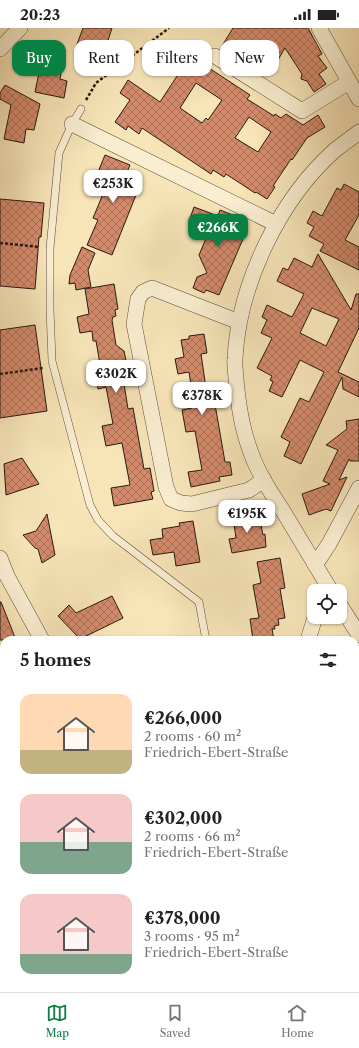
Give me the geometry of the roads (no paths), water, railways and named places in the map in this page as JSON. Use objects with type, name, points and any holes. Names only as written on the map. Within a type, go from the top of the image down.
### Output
[{"type":"street","points":[[0,49],[20,28]]},
{"type":"street","points":[[319,28],[359,99]]},
{"type":"street","points":[[215,56],[302,111],[349,82]]},
{"type":"street","points":[[72,124],[276,224]]},
{"type":"street","points":[[327,584],[264,480],[249,447],[239,406],[234,359],[239,322],[247,293],[276,224],[300,189],[318,168],[335,150],[359,132]]},
{"type":"street","points":[[239,322],[152,288],[143,292],[138,298],[134,324],[166,487],[171,499],[181,503],[192,504],[249,490],[264,480]]},
{"type":"street","points":[[315,564],[329,544],[359,488]]},
{"type":"street","points":[[0,558],[40,636]]},
{"type":"street","points":[[347,616],[359,635]]},
{"type":"street","points":[[309,636],[313,624]]},
{"type":"lane","points":[[81,109],[72,124],[59,153],[50,248],[52,361],[90,505],[98,520],[113,536],[199,602],[205,636]]}]
